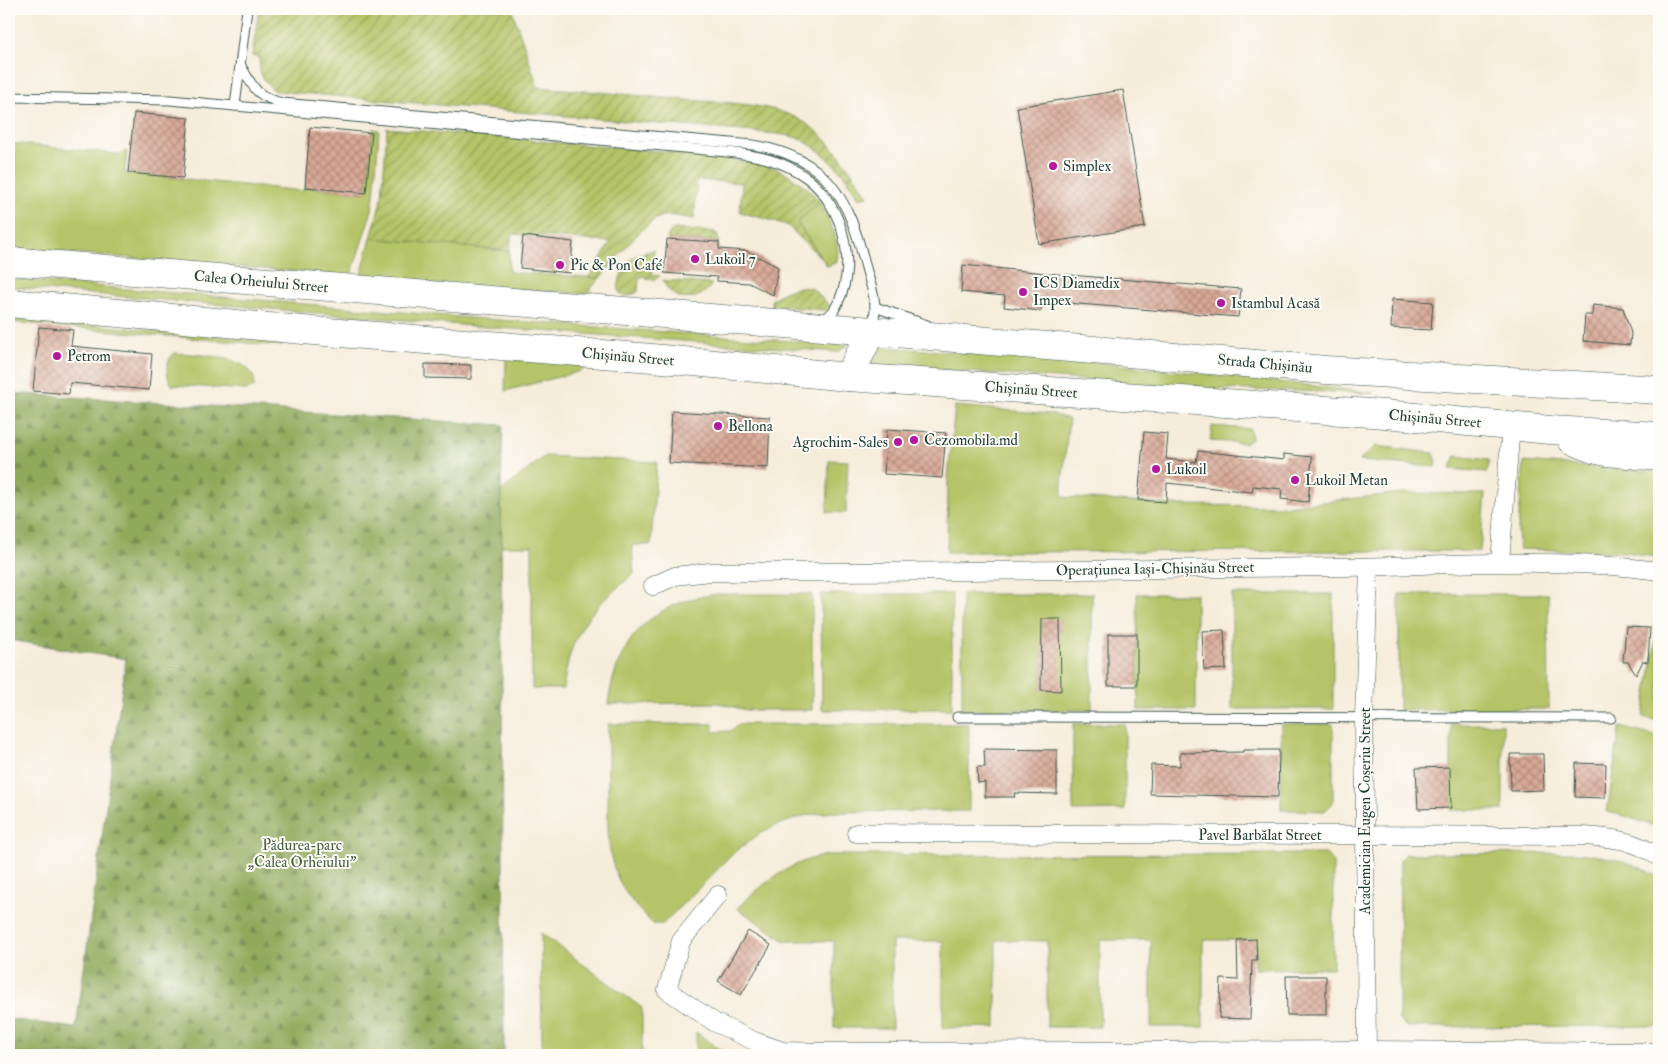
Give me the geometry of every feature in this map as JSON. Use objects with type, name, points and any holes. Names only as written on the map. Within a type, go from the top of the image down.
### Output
[{"type":"highway","name":"Calea Orheiului Street","points":[[9,261],[818,327]]},
{"type":"highway","name":"Chișinău Street","points":[[9,303],[512,348],[652,358],[848,377],[1385,414],[1550,430]]},
{"type":"highway","points":[[818,327],[874,319]]},
{"type":"highway","points":[[848,377],[874,319]]},
{"type":"highway","name":"Strada Chișinău","points":[[874,319],[967,339],[1326,370],[1659,390]]},
{"type":"highway","points":[[1550,430],[1659,436]]},
{"type":"highway","points":[[1550,430],[1593,449],[1659,457]]},
{"type":"street","points":[[1500,562],[1511,425]]},
{"type":"street","name":"Operațiunea Iași-Chișinău Street","points":[[653,586],[675,576],[710,572],[1369,566],[1500,562],[1622,566],[1659,571]]},
{"type":"street","name":"Academician Eugen Coșeriu Street","points":[[1367,1052],[1364,717],[1369,566]]},
{"type":"street","name":"Pavel Barbălat Street","points":[[856,833],[1365,836],[1537,835],[1613,838],[1638,845],[1659,857]]},
{"type":"street","points":[[718,894],[681,941],[667,990],[714,1022],[754,1041],[783,1051],[827,1054],[1659,1052]]},
{"type":"lane","points":[[235,106],[247,9]]},
{"type":"lane","points":[[241,66],[253,87],[261,96],[282,103],[753,145],[779,150],[815,168],[830,182],[843,201],[861,248],[874,319]]},
{"type":"lane","points":[[239,84],[253,87]]},
{"type":"lane","points":[[9,97],[170,100],[727,152],[779,162],[802,175],[818,188],[835,212],[844,238],[846,273],[843,290],[834,310],[818,327]]},
{"type":"lane","points":[[957,717],[1611,718]]},
{"type":"green space","points":[[259,9],[512,9],[538,87],[731,103],[777,111],[791,115],[819,133],[837,152],[853,174],[847,179],[831,161],[804,141],[777,134],[275,91],[262,76],[259,57],[252,56]]},
{"type":"green space","points":[[387,128],[669,152],[756,163],[775,168],[809,189],[820,202],[797,222],[820,257],[787,225],[740,212],[742,183],[697,180],[694,219],[663,216],[655,220],[629,243],[600,278],[589,277],[611,242],[512,234],[509,251],[371,238],[382,197]]},
{"type":"green space","points":[[373,129],[379,130],[372,210],[351,276],[9,248],[9,143],[118,154],[127,151],[125,173],[303,191],[305,187],[366,193]]},
{"type":"green space","points":[[853,174],[868,196],[859,198],[847,179]]},
{"type":"green space","points":[[820,202],[834,232],[838,249],[836,263],[827,266],[797,222]]},
{"type":"green space","points":[[674,229],[715,232],[719,242],[667,239],[669,233]]},
{"type":"green space","points":[[371,238],[509,251],[509,272],[600,278],[586,294],[360,279]]},
{"type":"green space","points":[[654,250],[652,275],[660,276],[653,280],[652,278],[646,279],[645,276],[639,278],[638,292],[628,296],[622,295],[619,291],[619,285],[624,269],[638,254]]},
{"type":"green space","points":[[9,279],[472,318],[848,345],[838,352],[485,327],[9,287]]},
{"type":"green space","points":[[663,280],[712,284],[707,291],[700,295],[686,298],[673,294]]},
{"type":"green space","points":[[799,287],[812,288],[830,306],[826,310],[772,306],[771,300],[784,292]]},
{"type":"green space","points":[[9,318],[282,341],[282,346],[9,322]]},
{"type":"green space","points":[[883,347],[1093,362],[1374,393],[1214,389],[868,365]]},
{"type":"green space","points":[[175,353],[224,358],[237,362],[247,368],[253,376],[254,387],[246,390],[172,385],[168,377],[167,368],[169,360]]},
{"type":"green space","points":[[506,359],[588,366],[581,371],[505,391]]},
{"type":"green space","name":"Pădurea-parc „Calea Orheiului”","points":[[9,393],[503,425],[501,491],[504,1055],[9,1055],[9,1019],[76,1028],[126,659],[9,640]]},
{"type":"green space","points":[[955,406],[1051,414],[1069,419],[1062,497],[1175,505],[1286,506],[1402,493],[1485,494],[1480,551],[947,552],[948,478]]},
{"type":"green space","points":[[1212,426],[1250,429],[1252,438],[1246,443],[1210,441]]},
{"type":"green space","points":[[1376,446],[1434,453],[1437,463],[1436,467],[1359,461]]},
{"type":"green space","points":[[545,456],[657,462],[651,545],[632,545],[634,574],[596,608],[582,627],[571,651],[563,689],[532,689],[532,546],[502,546],[501,491]]},
{"type":"green space","points":[[1456,456],[1489,460],[1487,472],[1450,469]]},
{"type":"green space","points":[[829,460],[848,461],[846,513],[827,512]]},
{"type":"green space","points":[[1524,462],[1659,472],[1659,558],[1627,552],[1519,549],[1518,528]]},
{"type":"green space","points":[[718,594],[812,594],[812,710],[746,710],[718,703],[608,704],[620,660],[629,642],[641,627],[656,615],[674,605],[694,598]]},
{"type":"green space","points":[[821,594],[952,594],[952,709],[822,710]]},
{"type":"green space","points":[[962,594],[1092,594],[1092,710],[962,710]]},
{"type":"green space","points":[[1137,594],[1196,594],[1196,710],[1138,710]]},
{"type":"green space","points":[[1232,594],[1333,594],[1333,709],[1232,709]]},
{"type":"green space","points":[[1399,594],[1548,594],[1549,709],[1399,710]]},
{"type":"green space","points":[[1659,623],[1659,721],[1643,717]]},
{"type":"green space","points":[[608,724],[713,724],[713,732],[730,731],[739,724],[969,724],[969,811],[834,812],[807,815],[780,824],[762,832],[737,850],[663,924],[653,924],[625,891],[618,878],[611,857],[608,826]]},
{"type":"green space","points":[[1073,724],[1125,724],[1125,810],[1073,811]]},
{"type":"green space","points":[[1281,724],[1333,724],[1333,803],[1325,811],[1281,810]]},
{"type":"green space","points":[[1451,724],[1503,724],[1503,810],[1451,810]]},
{"type":"green space","points":[[1620,727],[1659,737],[1659,815],[1657,827],[1607,812]]},
{"type":"green space","points":[[1576,853],[1629,863],[1659,878],[1659,1026],[1407,1027],[1399,1020],[1400,860],[1406,854]]},
{"type":"green space","points":[[1326,854],[1333,861],[1333,968],[1255,969],[1255,940],[1203,940],[1203,1027],[1151,1027],[1151,940],[1100,940],[1100,1027],[1047,1027],[1047,941],[996,940],[996,1027],[943,1028],[943,941],[892,941],[892,1028],[834,1028],[834,941],[785,941],[737,908],[778,874],[814,858],[828,855]]},
{"type":"green space","points":[[541,933],[642,1008],[642,1055],[542,1055]]},
{"type":"green space","points":[[696,1032],[720,1050],[731,1055],[696,1055]]},
{"type":"building","points":[[1123,90],[1145,227],[1039,244],[1017,107]]},
{"type":"building","points":[[134,113],[189,118],[183,178],[128,173]]},
{"type":"building","points":[[310,127],[372,133],[366,193],[305,187]]},
{"type":"building","points":[[523,236],[573,242],[570,273],[520,268]]},
{"type":"building","points":[[667,239],[719,242],[719,249],[747,251],[778,267],[773,295],[749,283],[717,281],[717,277],[664,273]]},
{"type":"building","points":[[963,265],[1241,289],[1238,317],[1042,301],[1041,311],[1004,307],[1005,296],[961,292]]},
{"type":"building","points":[[1392,299],[1433,302],[1431,330],[1391,328]]},
{"type":"building","points":[[1593,305],[1623,308],[1631,333],[1630,345],[1583,341],[1585,315],[1592,315]]},
{"type":"building","points":[[39,327],[73,330],[71,346],[152,354],[149,390],[70,383],[69,394],[33,391]]},
{"type":"building","points":[[425,364],[471,365],[471,379],[425,378]]},
{"type":"building","points":[[672,411],[770,417],[768,468],[669,463]]},
{"type":"building","points":[[887,429],[946,433],[942,478],[884,474]]},
{"type":"building","points":[[1144,432],[1168,434],[1166,459],[1196,462],[1198,451],[1284,460],[1284,454],[1312,457],[1308,502],[1281,499],[1282,489],[1253,486],[1252,492],[1167,483],[1166,502],[1138,500]]},
{"type":"building","points":[[1042,619],[1060,619],[1061,691],[1041,690]]},
{"type":"building","points":[[1626,627],[1650,628],[1648,662],[1643,661],[1636,675],[1628,662],[1623,662]]},
{"type":"building","points":[[1224,630],[1226,669],[1204,670],[1202,631]]},
{"type":"building","points":[[1108,634],[1137,634],[1137,686],[1108,686]]},
{"type":"building","points":[[984,749],[1057,750],[1057,794],[1014,793],[1015,797],[985,797],[985,782],[978,783],[977,767],[985,767]]},
{"type":"building","points":[[1243,750],[1279,750],[1278,797],[1150,794],[1151,765],[1180,766],[1180,753],[1243,752]]},
{"type":"building","points":[[1510,754],[1543,754],[1544,790],[1511,791]]},
{"type":"building","points":[[1576,763],[1606,764],[1605,798],[1575,797]]},
{"type":"building","points":[[1450,767],[1451,808],[1418,809],[1416,768]]},
{"type":"building","points":[[748,931],[771,945],[741,995],[718,981]]},
{"type":"building","points":[[1256,939],[1257,960],[1252,960],[1250,1019],[1219,1018],[1221,979],[1238,980],[1237,940]]},
{"type":"building","points":[[1286,976],[1326,976],[1326,1015],[1287,1015]]},
{"type":"place","name":"Simplex","points":[[1053,166]]},
{"type":"place","name":"Lukoil 7","points":[[695,259]]},
{"type":"place","name":"Pic & Pon Café","points":[[560,265]]},
{"type":"place","name":"ICS Diamedix Impex","points":[[1023,292]]},
{"type":"place","name":"Istambul Acasă","points":[[1221,303]]},
{"type":"place","name":"Petrom","points":[[57,356]]},
{"type":"place","name":"Bellona","points":[[718,426]]},
{"type":"place","name":"Cezomobila.md","points":[[914,440]]},
{"type":"place","name":"Agrochim-Sales","points":[[898,442]]},
{"type":"place","name":"Lukoil","points":[[1156,469]]},
{"type":"place","name":"Lukoil Metan","points":[[1295,480]]}]
